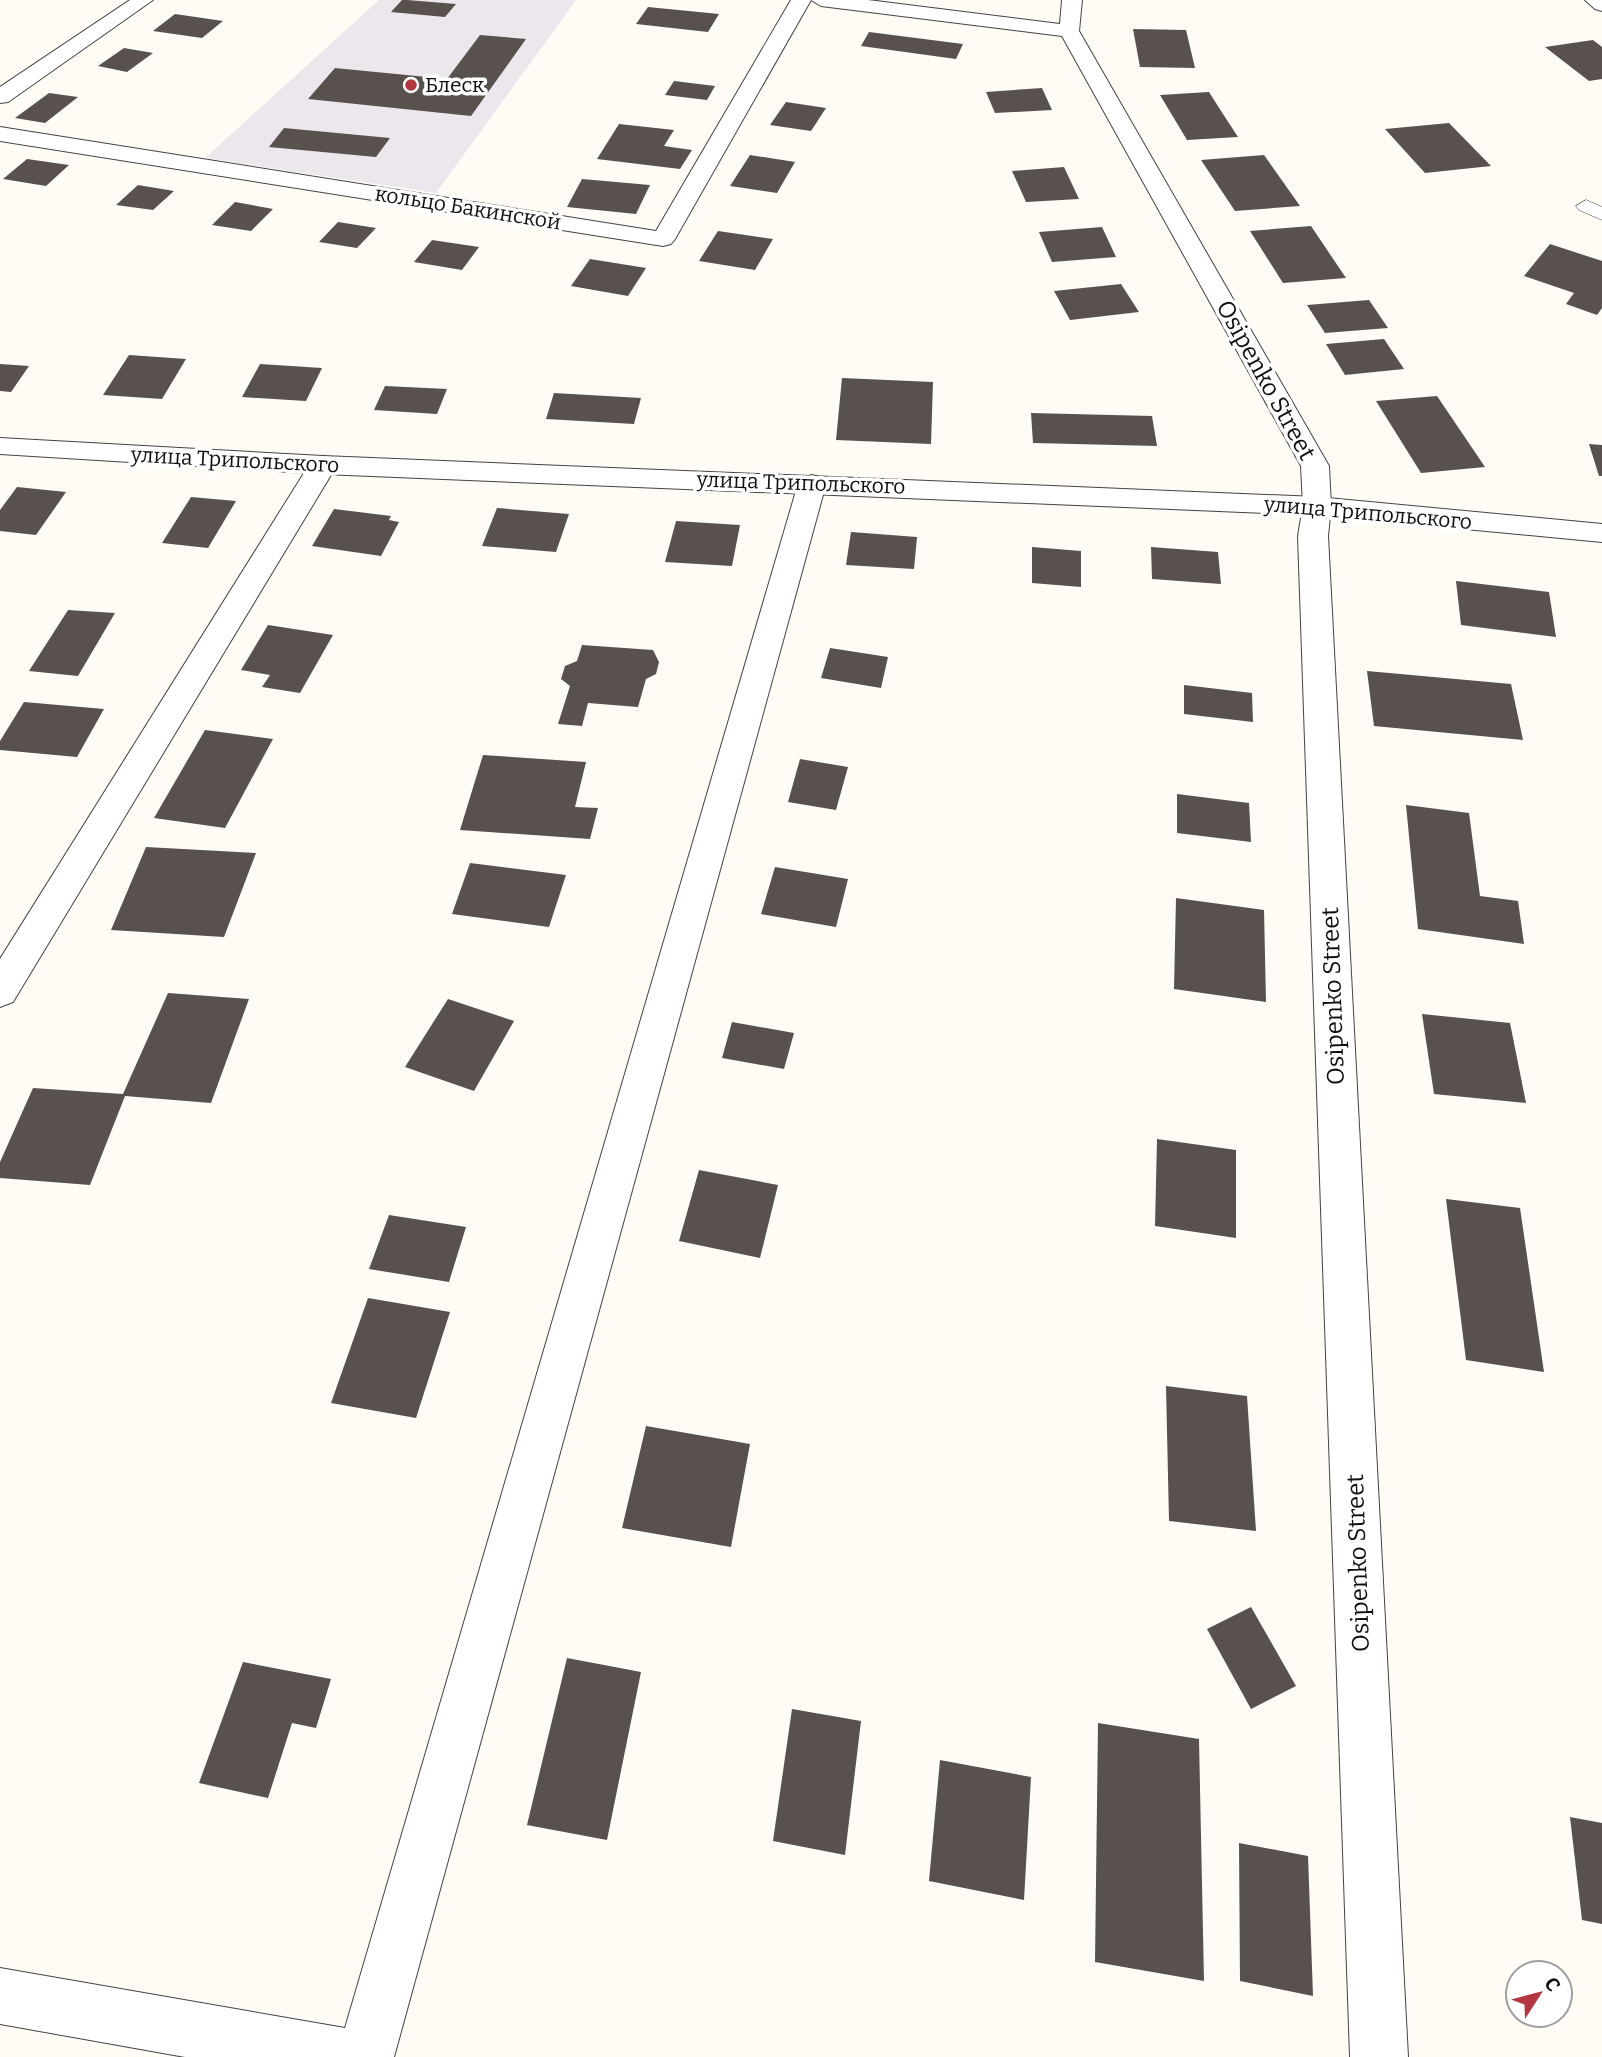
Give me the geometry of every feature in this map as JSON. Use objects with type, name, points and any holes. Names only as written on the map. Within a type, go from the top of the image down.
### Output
[{"type":"street","points":[[0,97],[143,0]]},
{"type":"street","name":"кольцо Бакинской","points":[[0,134],[663,239],[801,0]]},
{"type":"street","points":[[821,0],[1069,31],[1072,0]]},
{"type":"street","points":[[1595,0],[1602,5]]},
{"type":"street","name":"Osipenko Street","points":[[1069,31],[1315,466],[1317,506],[1314,550],[1379,2057]]},
{"type":"street","name":"улица Трипольского","points":[[0,446],[323,465],[1317,506],[1602,533]]},
{"type":"street","points":[[0,990],[323,465]]},
{"type":"street","points":[[365,2057],[812,484]]},
{"type":"street","points":[[0,1996],[347,2057]]},
{"type":"shaded area","points":[[379,0],[576,0],[436,193],[205,158]]},
{"type":"building","points":[[402,0],[456,4],[445,17],[391,12]]},
{"type":"building","points":[[648,7],[719,14],[708,32],[636,24]]},
{"type":"building","points":[[175,14],[223,21],[202,38],[153,31]]},
{"type":"building","points":[[1133,29],[1186,30],[1195,68],[1140,67]]},
{"type":"building","points":[[869,32],[963,44],[956,59],[861,46]]},
{"type":"building","points":[[480,35],[526,39],[471,116],[308,99],[335,68],[447,79]]},
{"type":"building","points":[[1593,40],[1602,47],[1602,79],[1589,81],[1545,47]]},
{"type":"building","points":[[124,48],[153,53],[127,72],[98,66]]},
{"type":"building","points":[[674,81],[715,86],[707,100],[665,95]]},
{"type":"building","points":[[1042,88],[1052,110],[995,113],[986,92]]},
{"type":"building","points":[[1209,92],[1238,137],[1187,140],[1160,95]]},
{"type":"building","points":[[49,93],[78,97],[45,123],[15,118]]},
{"type":"building","points":[[786,102],[826,108],[811,131],[770,125]]},
{"type":"building","points":[[1449,123],[1491,166],[1425,173],[1385,129]]},
{"type":"building","points":[[619,124],[674,130],[664,146],[692,150],[680,169],[597,159]]},
{"type":"building","points":[[284,128],[390,138],[376,157],[269,147]]},
{"type":"building","points":[[750,155],[795,162],[777,193],[730,186]]},
{"type":"building","points":[[1264,155],[1300,206],[1235,211],[1201,160]]},
{"type":"building","points":[[27,159],[69,165],[46,186],[3,179]]},
{"type":"building","points":[[1064,167],[1079,199],[1026,202],[1012,171]]},
{"type":"building","points":[[582,179],[650,185],[636,214],[567,207]]},
{"type":"building","points":[[138,185],[174,191],[153,210],[116,205]]},
{"type":"building","points":[[235,202],[273,209],[251,231],[212,225]]},
{"type":"building","points":[[338,222],[376,228],[357,248],[319,242]]},
{"type":"building","points":[[1311,226],[1346,278],[1283,283],[1250,231]]},
{"type":"building","points":[[1102,227],[1116,257],[1052,262],[1039,232]]},
{"type":"building","points":[[718,231],[773,239],[755,270],[699,261]]},
{"type":"building","points":[[432,240],[479,247],[462,270],[414,262]]},
{"type":"building","points":[[1550,244],[1602,261],[1602,308],[1597,315],[1566,304],[1574,293],[1524,276]]},
{"type":"building","points":[[590,259],[646,268],[628,296],[571,286]]},
{"type":"building","points":[[1121,284],[1139,312],[1070,320],[1054,291]]},
{"type":"building","points":[[1369,300],[1388,328],[1325,333],[1307,305]]},
{"type":"building","points":[[1384,339],[1404,369],[1345,375],[1326,344]]},
{"type":"building","points":[[129,355],[186,359],[162,399],[103,395]]},
{"type":"building","points":[[0,364],[29,366],[11,392],[0,391]]},
{"type":"building","points":[[260,364],[322,368],[306,401],[242,397]]},
{"type":"building","points":[[842,378],[933,382],[931,444],[836,440]]},
{"type":"building","points":[[385,386],[447,389],[437,414],[374,410]]},
{"type":"building","points":[[554,393],[641,398],[634,424],[546,419]]},
{"type":"building","points":[[1437,396],[1485,467],[1421,473],[1376,401]]},
{"type":"building","points":[[1031,413],[1152,416],[1157,446],[1033,443]]},
{"type":"building","points":[[1589,444],[1602,445],[1602,476],[1599,476]]},
{"type":"building","points":[[17,487],[66,492],[36,535],[0,531],[0,510]]},
{"type":"building","points":[[191,497],[236,501],[208,548],[162,543]]},
{"type":"building","points":[[497,508],[569,514],[556,552],[482,546]]},
{"type":"building","points":[[334,509],[391,516],[389,520],[399,522],[381,556],[312,546]]},
{"type":"building","points":[[676,521],[740,525],[732,566],[665,562]]},
{"type":"building","points":[[851,532],[917,537],[914,569],[846,565]]},
{"type":"building","points":[[1032,547],[1081,551],[1081,587],[1032,583]]},
{"type":"building","points":[[1151,547],[1218,552],[1221,584],[1152,579]]},
{"type":"building","points":[[1456,581],[1549,592],[1556,637],[1461,625]]},
{"type":"building","points":[[68,610],[115,613],[78,676],[29,671]]},
{"type":"building","points":[[268,625],[333,635],[300,693],[262,687],[270,675],[241,670]]},
{"type":"building","points":[[582,645],[653,650],[659,662],[656,674],[646,679],[638,707],[588,703],[582,726],[558,724],[570,686],[561,679],[565,666],[577,661]]},
{"type":"building","points":[[830,648],[888,657],[881,688],[821,678]]},
{"type":"building","points":[[1367,671],[1511,684],[1523,740],[1374,726]]},
{"type":"building","points":[[1184,685],[1252,693],[1253,722],[1184,714]]},
{"type":"building","points":[[24,702],[104,709],[77,757],[0,750],[0,741]]},
{"type":"building","points":[[205,730],[273,739],[225,828],[154,818]]},
{"type":"building","points":[[483,755],[586,762],[575,807],[598,808],[590,839],[460,830]]},
{"type":"building","points":[[800,759],[848,767],[836,810],[788,802]]},
{"type":"building","points":[[1177,794],[1249,803],[1251,842],[1177,833]]},
{"type":"building","points":[[1406,805],[1469,813],[1480,896],[1518,901],[1524,944],[1418,929]]},
{"type":"building","points":[[146,847],[256,853],[224,937],[111,930]]},
{"type":"building","points":[[470,863],[566,875],[549,927],[452,914]]},
{"type":"building","points":[[775,867],[848,879],[836,927],[761,914]]},
{"type":"building","points":[[1176,898],[1264,910],[1266,1002],[1174,989]]},
{"type":"building","points":[[168,993],[249,999],[211,1103],[125,1096],[90,1185],[0,1178],[0,1162],[33,1088],[123,1094]]},
{"type":"building","points":[[448,999],[514,1021],[474,1091],[405,1067]]},
{"type":"building","points":[[1422,1014],[1510,1023],[1526,1103],[1434,1094]]},
{"type":"building","points":[[732,1022],[794,1033],[784,1069],[722,1058]]},
{"type":"building","points":[[1157,1139],[1236,1150],[1236,1238],[1155,1226]]},
{"type":"building","points":[[699,1170],[778,1185],[760,1258],[679,1241]]},
{"type":"building","points":[[1446,1199],[1520,1208],[1544,1372],[1466,1360]]},
{"type":"building","points":[[389,1215],[466,1227],[449,1282],[369,1269]]},
{"type":"building","points":[[368,1298],[450,1312],[416,1418],[331,1403]]},
{"type":"building","points":[[1166,1386],[1247,1396],[1256,1531],[1169,1521]]},
{"type":"building","points":[[646,1426],[750,1444],[731,1547],[622,1528]]},
{"type":"building","points":[[1251,1607],[1296,1686],[1251,1709],[1207,1629]]},
{"type":"building","points":[[567,1658],[641,1672],[607,1840],[527,1825]]},
{"type":"building","points":[[243,1662],[331,1679],[316,1728],[292,1723],[268,1798],[199,1783]]},
{"type":"building","points":[[792,1709],[861,1721],[845,1855],[773,1841]]},
{"type":"building","points":[[1098,1723],[1199,1739],[1204,1981],[1095,1962]]},
{"type":"building","points":[[940,1760],[1031,1777],[1024,1900],[929,1881]]},
{"type":"building","points":[[1570,1817],[1602,1823],[1602,1924],[1582,1920]]},
{"type":"building","points":[[1239,1843],[1308,1856],[1313,1996],[1240,1981]]},
{"type":"place","name":"Блеск","points":[[411,85]]}]
